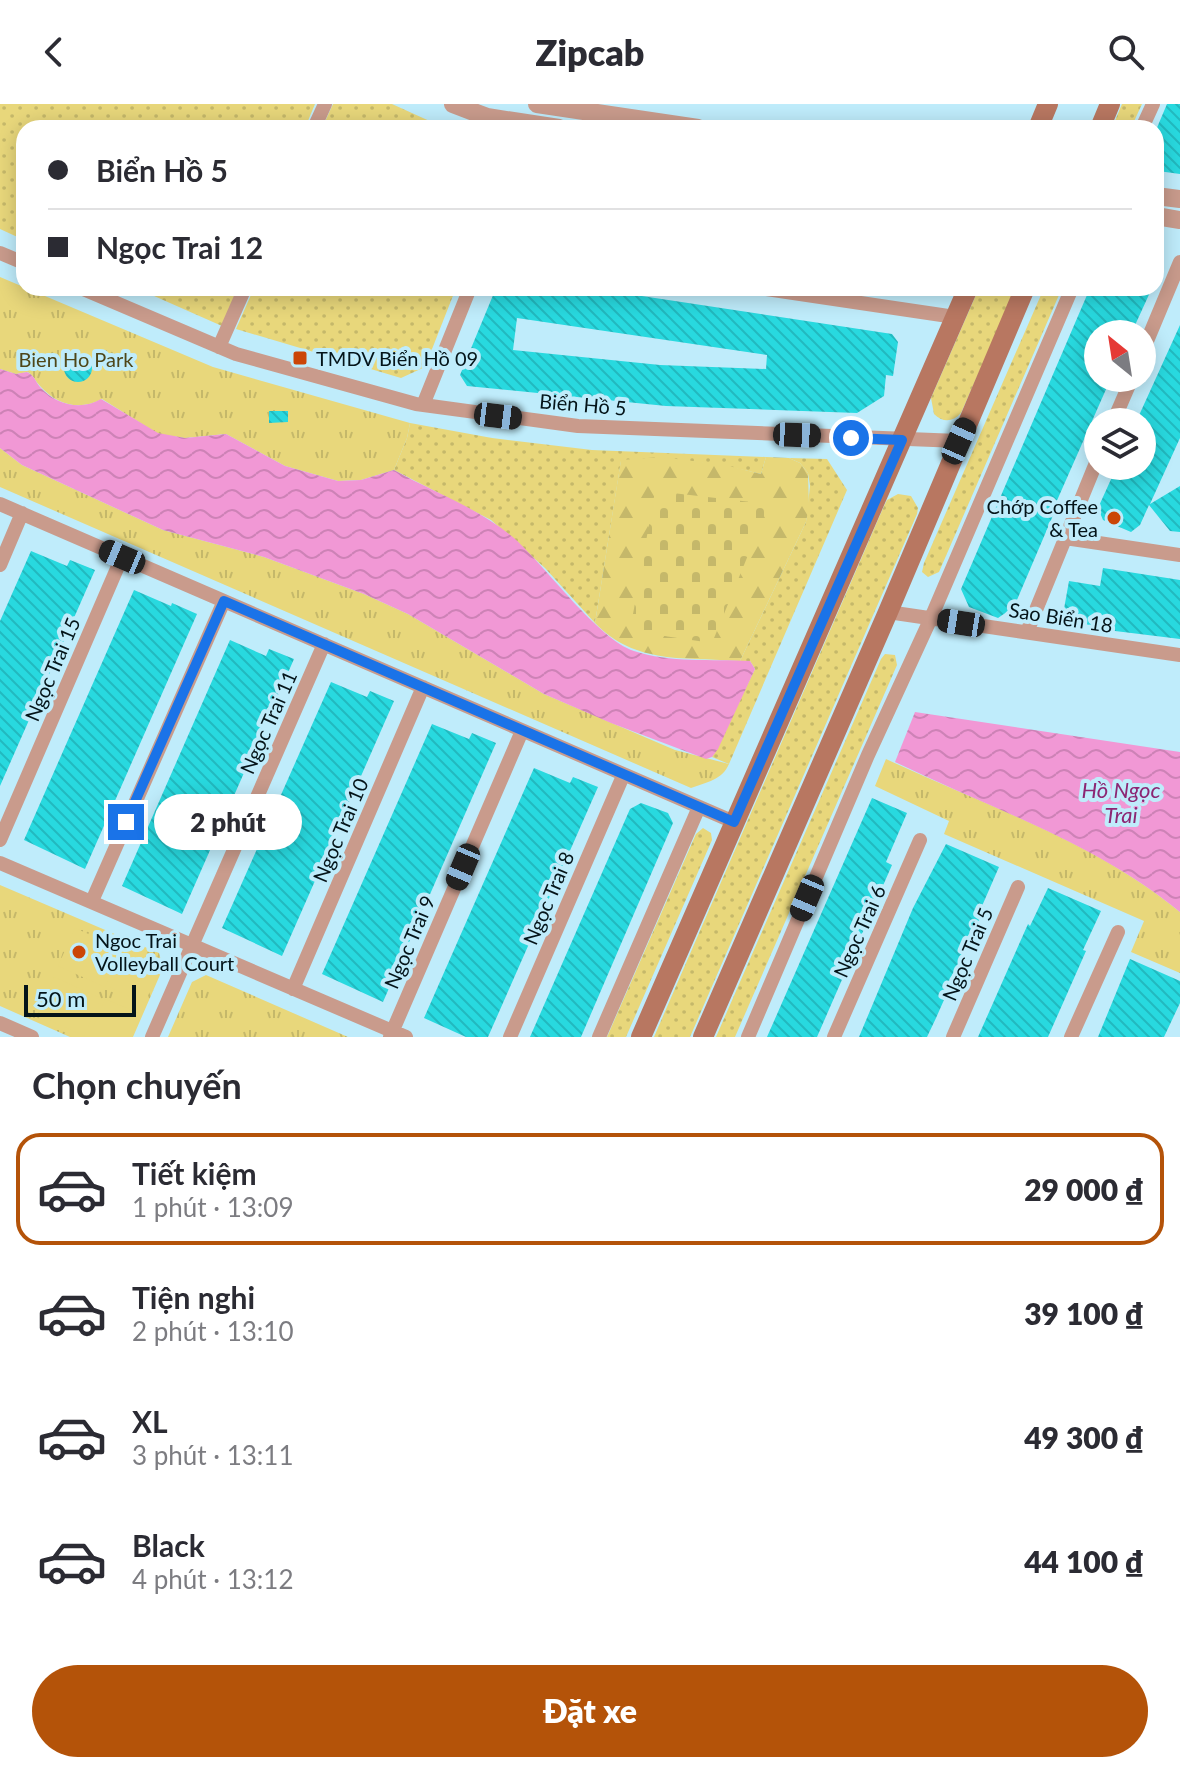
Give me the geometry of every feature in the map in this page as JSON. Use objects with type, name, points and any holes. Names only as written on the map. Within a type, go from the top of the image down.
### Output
[{"type":"main road","points":[[641,1037],[964,296]]},
{"type":"main road","points":[[703,1037],[1022,296]]},
{"type":"street","points":[[453,104],[503,120]]},
{"type":"street","points":[[541,104],[646,120]]},
{"type":"street","points":[[1156,320],[1180,262]]},
{"type":"street","name":"Biển Hồ 5","points":[[100,296],[219,347],[423,405],[578,426],[959,441]]},
{"type":"street","points":[[219,347],[241,296]]},
{"type":"street","points":[[423,405],[467,296]]},
{"type":"street","points":[[813,296],[955,317]]},
{"type":"street","points":[[748,1037],[1069,296]]},
{"type":"street","points":[[1027,632],[1089,480]]},
{"type":"street","points":[[0,504],[734,822]]},
{"type":"street","points":[[0,565],[22,513]]},
{"type":"street","points":[[1065,538],[1180,555]]},
{"type":"street","name":"Ngọc Trai 15","points":[[0,840],[122,557]]},
{"type":"street","points":[[92,901],[224,601]]},
{"type":"street","name":"Sao Biển 18","points":[[888,612],[1180,655]]},
{"type":"street","name":"Ngọc Trai 11","points":[[152,1037],[324,644]]},
{"type":"street","name":"Ngọc Trai 10","points":[[293,989],[423,687]]},
{"type":"street","name":"Ngọc Trai 9","points":[[396,1035],[522,731]]},
{"type":"street","name":"Ngọc Trai 8","points":[[510,1037],[623,776]]},
{"type":"street","points":[[599,1037],[699,807]]},
{"type":"street","name":"Ngọc Trai 6","points":[[834,1037],[920,840]]},
{"type":"street","points":[[0,863],[396,1035]]},
{"type":"street","name":"Ngọc Trai 5","points":[[953,1037],[1018,887]]},
{"type":"street","points":[[1071,1037],[1118,932]]},
{"type":"street","points":[[0,1023],[32,1037]]},
{"type":"green space","points":[[0,104],[315,104],[308,120],[16,120],[16,236],[0,229]]},
{"type":"green space","points":[[333,104],[392,104],[427,120],[326,120]]},
{"type":"green space","points":[[1122,104],[1142,104],[1135,120],[1115,120]]},
{"type":"green space","name":"Bien Ho Park","points":[[0,277],[16,284],[16,296],[45,296],[213,367],[410,423],[394,470],[361,480],[338,481],[285,466],[226,434],[185,438],[158,434],[102,399],[85,405],[62,402],[47,393],[28,372],[16,374],[0,369]]},
{"type":"green space","points":[[154,296],[235,296],[222,326]]},
{"type":"green space","points":[[250,296],[453,296],[425,367],[401,378],[236,329]]},
{"type":"green space","points":[[976,296],[1012,296],[961,413],[951,420],[937,417],[931,398]]},
{"type":"green space","points":[[1041,296],[1059,296],[939,572],[928,577],[922,572]]},
{"type":"green space","points":[[410,423],[492,438],[592,450],[766,457],[761,474],[692,462],[621,461],[595,623],[545,568],[491,520],[394,470]]},
{"type":"green space","points":[[0,448],[22,465],[163,530],[264,557],[364,594],[408,614],[544,694],[675,750],[729,764],[718,777],[691,788],[0,487]]},
{"type":"green space","points":[[661,457],[725,465],[761,474],[766,457],[789,458],[800,463],[808,473],[806,522],[740,661],[681,658],[644,652],[610,637],[595,623],[621,460]]},
{"type":"green space","points":[[789,458],[827,459],[847,490],[729,764],[712,757],[755,669],[750,661],[740,661],[806,522],[810,486],[808,473],[800,463]]},
{"type":"green space","points":[[655,491],[769,504],[712,643],[630,631]]},
{"type":"green space","points":[[898,494],[911,496],[918,508],[917,514],[690,1037],[654,1037],[884,506],[887,500]]},
{"type":"green space","points":[[885,654],[895,655],[897,665],[735,1037],[716,1037],[881,659]]},
{"type":"green space","points":[[886,759],[1038,826],[1147,887],[1180,912],[1180,973],[1131,952],[1144,921],[944,834],[949,821],[875,786]]},
{"type":"green space","points":[[703,828],[711,833],[712,840],[626,1037],[607,1037],[696,834]]},
{"type":"green space","points":[[0,885],[159,953],[163,968],[133,1037],[70,1037],[0,1006]]},
{"type":"green space","points":[[75,928],[122,949],[105,987],[58,966]]},
{"type":"green space","points":[[123,957],[158,972],[145,1003],[110,988]]},
{"type":"green space","points":[[206,975],[348,1037],[168,1037],[192,982]]},
{"type":"green space","points":[[54,977],[101,998],[84,1036],[38,1015]]},
{"type":"green space","points":[[105,999],[141,1014],[131,1037],[89,1037]]},
{"type":"water","points":[[0,369],[16,374],[27,372],[46,393],[61,402],[85,405],[101,399],[158,433],[185,438],[226,434],[285,466],[338,481],[361,480],[394,470],[501,528],[528,552],[589,618],[620,644],[634,651],[662,657],[750,661],[755,669],[712,757],[706,759],[611,723],[544,694],[408,614],[364,594],[264,557],[163,530],[22,465],[0,448]]},
{"type":"water","name":"Hồ Ngọc Trai","points":[[915,712],[1180,752],[1180,912],[1114,866],[1078,847],[895,762]]},
{"type":"building","points":[[1167,104],[1180,104],[1180,174],[1164,172],[1164,120],[1160,120]]},
{"type":"building","points":[[493,296],[642,296],[892,334],[898,342],[893,376],[886,375],[884,396],[857,413],[666,406],[467,386],[460,375]],"holes":[[[517,318],[767,355],[766,369],[660,365],[513,350]]]},
{"type":"building","points":[[1087,296],[1148,296],[1137,320],[1084,320],[1084,392],[1105,392],[1098,408],[1084,408],[1084,439],[1014,607],[998,618],[969,607],[961,589]]},
{"type":"building","points":[[1180,325],[1180,438],[1150,504],[1180,486],[1180,532],[1170,531],[1149,505],[1140,525],[1131,532],[1103,520],[1098,508],[1111,480],[1156,480],[1156,408],[1142,408],[1150,392],[1156,392],[1156,378]]},
{"type":"building","points":[[78,354],[88,358],[92,368],[88,378],[78,382],[68,378],[64,368],[68,358]]},
{"type":"building","points":[[269,411],[288,411],[288,422],[269,423]]},
{"type":"building","points":[[31,551],[67,566],[70,560],[95,570],[0,786],[0,621]]},
{"type":"building","points":[[1103,568],[1180,580],[1180,639],[1107,630],[1062,620],[1069,581],[1100,586]]},
{"type":"building","points":[[134,590],[197,614],[85,869],[24,840]]},
{"type":"building","points":[[230,640],[266,656],[269,649],[294,659],[182,914],[122,886]]},
{"type":"building","points":[[331,682],[367,697],[370,691],[394,701],[282,956],[222,928]]},
{"type":"building","points":[[432,724],[469,739],[472,733],[496,743],[383,1002],[322,974]]},
{"type":"building","points":[[534,768],[570,783],[573,777],[598,787],[488,1037],[466,1037],[424,1018]]},
{"type":"building","points":[[872,798],[907,813],[886,862],[892,865],[817,1037],[767,1037]]},
{"type":"building","points":[[641,803],[668,813],[673,823],[581,1037],[530,1037],[630,809]]},
{"type":"building","points":[[946,844],[999,867],[982,906],[985,907],[936,1018],[927,1037],[859,1037],[913,908]]},
{"type":"building","points":[[1048,888],[1101,911],[1048,1037],[978,1037],[1028,924],[1030,926]]},
{"type":"building","points":[[1130,959],[1180,981],[1180,1003],[1164,1037],[1098,1037]]},
{"type":"place","name":"TMDV Biển Hồ 09","points":[[300,358]]},
{"type":"place","name":"Chớp Coffee & Tea","points":[[1114,518]]},
{"type":"place","name":"Ngoc Trai Volleyball Court","points":[[79,952]]},
{"type":"route","points":[[126,822],[224,601],[734,822],[902,440],[851,438]]}]
